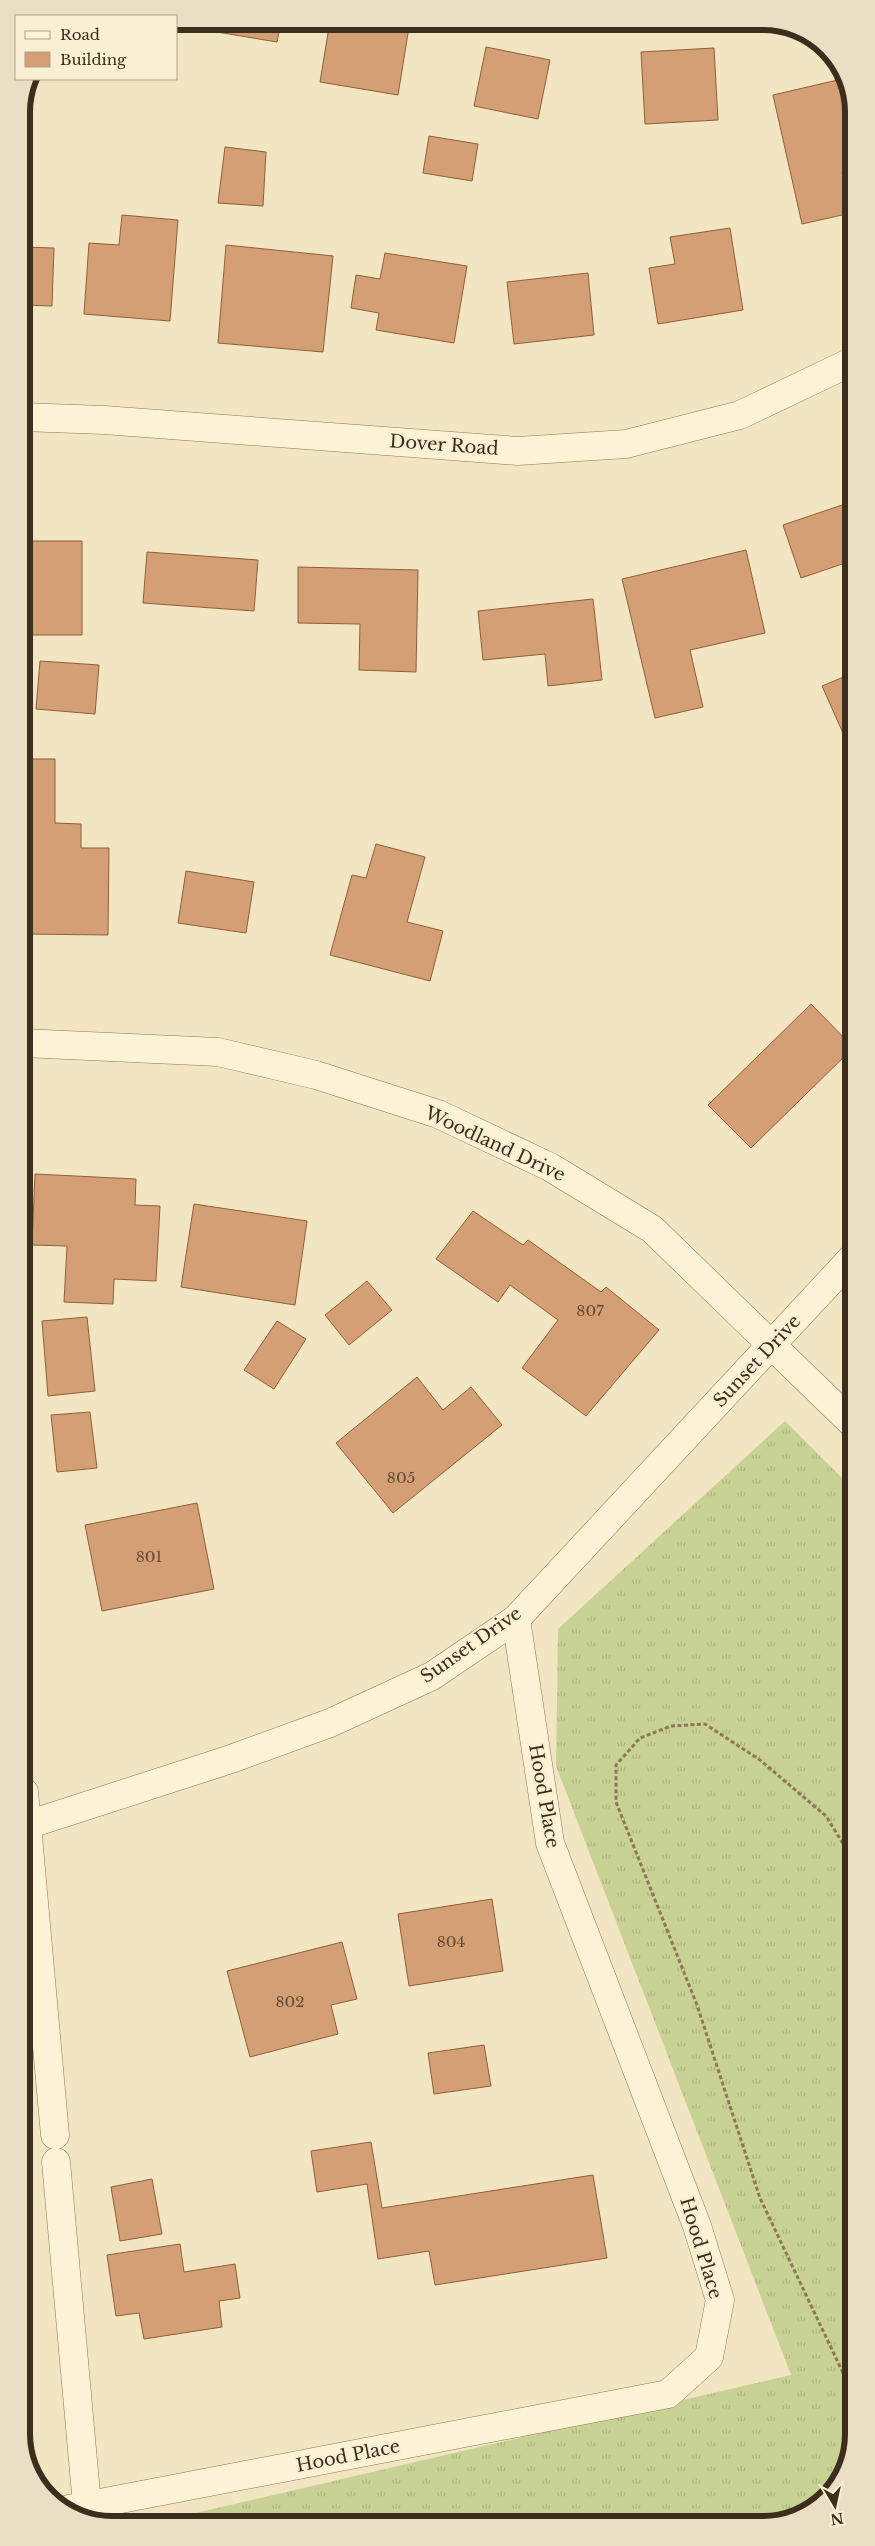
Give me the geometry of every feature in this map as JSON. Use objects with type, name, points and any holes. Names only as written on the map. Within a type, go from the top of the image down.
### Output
[{"type":"street","name":"Dover Road","points":[[30,417],[104,420],[518,451],[626,444],[740,415],[845,365]]},
{"type":"street","name":"Woodland Drive","points":[[30,1044],[218,1052],[316,1075],[438,1114],[550,1167],[652,1229],[845,1416]]},
{"type":"street","name":"Sunset Drive","points":[[30,1823],[230,1759],[330,1722],[432,1676],[516,1619],[845,1266]]},
{"type":"street","name":"Hood Place","points":[[78,2507],[668,2394],[709,2357],[720,2300],[697,2226],[550,1843],[516,1619]]},
{"type":"street","points":[[30,1877],[55,2135]]},
{"type":"street","points":[[56,2162],[78,2507]]},
{"type":"path","points":[[845,1847],[826,1816],[760,1760],[705,1724],[671,1726],[640,1738],[616,1765],[616,1802],[697,2005],[760,2198],[845,2377]]},
{"type":"green space","points":[[785,1421],[845,1481],[845,2434],[841,2461],[837,2471],[830,2481],[810,2481],[809,2502],[795,2510],[764,2516],[183,2516],[791,2375],[556,1766],[558,1629]]},
{"type":"building","points":[[205,30],[279,30],[277,42]]},
{"type":"building","points":[[329,30],[409,30],[398,95],[320,82]]},
{"type":"building","points":[[486,47],[550,60],[538,119],[474,106]]},
{"type":"building","points":[[714,48],[718,120],[645,124],[641,52]]},
{"type":"building","points":[[839,80],[845,112],[845,171],[842,172],[845,186],[845,214],[802,224],[773,95]]},
{"type":"building","points":[[429,136],[478,144],[472,181],[423,173]]},
{"type":"building","points":[[225,147],[266,152],[263,206],[218,203]]},
{"type":"building","points":[[122,215],[178,220],[170,321],[84,314],[89,243],[119,245]]},
{"type":"building","points":[[730,228],[743,310],[658,324],[649,268],[675,264],[670,237]]},
{"type":"building","points":[[226,245],[333,256],[323,352],[218,343]]},
{"type":"building","points":[[30,247],[54,248],[52,306],[30,305]]},
{"type":"building","points":[[385,253],[467,266],[454,343],[376,330],[379,313],[351,308],[356,275],[380,279]]},
{"type":"building","points":[[588,273],[594,335],[514,344],[507,282]]},
{"type":"building","points":[[845,504],[845,563],[801,578],[783,525]]},
{"type":"building","points":[[30,541],[82,541],[82,635],[30,635]]},
{"type":"building","points":[[746,550],[765,633],[690,650],[703,707],[655,718],[622,579]]},
{"type":"building","points":[[147,552],[258,560],[254,611],[143,603]]},
{"type":"building","points":[[298,567],[418,570],[416,672],[359,670],[360,624],[298,623]]},
{"type":"building","points":[[593,599],[602,680],[548,686],[545,654],[483,660],[478,611]]},
{"type":"building","points":[[40,661],[99,665],[95,714],[36,709]]},
{"type":"building","points":[[845,676],[845,732],[843,733],[822,686]]},
{"type":"building","points":[[30,759],[55,759],[55,823],[81,824],[81,848],[109,848],[108,935],[30,934]]},
{"type":"building","points":[[376,844],[425,857],[407,922],[443,931],[430,981],[330,955],[352,875],[366,878]]},
{"type":"building","points":[[186,871],[254,882],[246,933],[178,923]]},
{"type":"building","points":[[811,1004],[845,1039],[845,1056],[751,1148],[708,1105]]},
{"type":"building","points":[[35,1174],[136,1179],[135,1205],[160,1206],[156,1281],[114,1279],[113,1304],[64,1302],[67,1246],[32,1245]]},
{"type":"building","points":[[194,1204],[307,1221],[295,1305],[181,1287]]},
{"type":"building","points":[[473,1211],[523,1245],[528,1240],[601,1292],[606,1287],[659,1330],[586,1416],[522,1368],[558,1320],[510,1285],[498,1302],[436,1259]]},
{"type":"building","points":[[367,1281],[392,1310],[349,1345],[325,1315]]},
{"type":"building","points":[[87,1317],[95,1391],[48,1396],[42,1321]]},
{"type":"building","points":[[277,1321],[306,1339],[274,1389],[244,1370]]},
{"type":"building","points":[[417,1377],[443,1410],[471,1387],[502,1425],[393,1513],[336,1443]]},
{"type":"building","points":[[90,1412],[97,1468],[57,1472],[51,1415]]},
{"type":"building","points":[[197,1503],[214,1589],[102,1611],[85,1525]]},
{"type":"building","points":[[492,1899],[503,1971],[409,1986],[398,1914]]},
{"type":"building","points":[[342,1942],[357,1999],[331,2005],[338,2034],[250,2057],[227,1971]]},
{"type":"building","points":[[484,2045],[491,2086],[434,2094],[428,2053]]},
{"type":"building","points":[[371,2142],[382,2208],[593,2175],[607,2258],[435,2285],[429,2251],[378,2259],[367,2184],[317,2192],[311,2151]]},
{"type":"building","points":[[152,2179],[162,2234],[120,2241],[111,2187]]},
{"type":"building","points":[[180,2244],[184,2272],[235,2264],[240,2298],[219,2301],[222,2327],[144,2339],[139,2313],[116,2316],[107,2255]]}]
